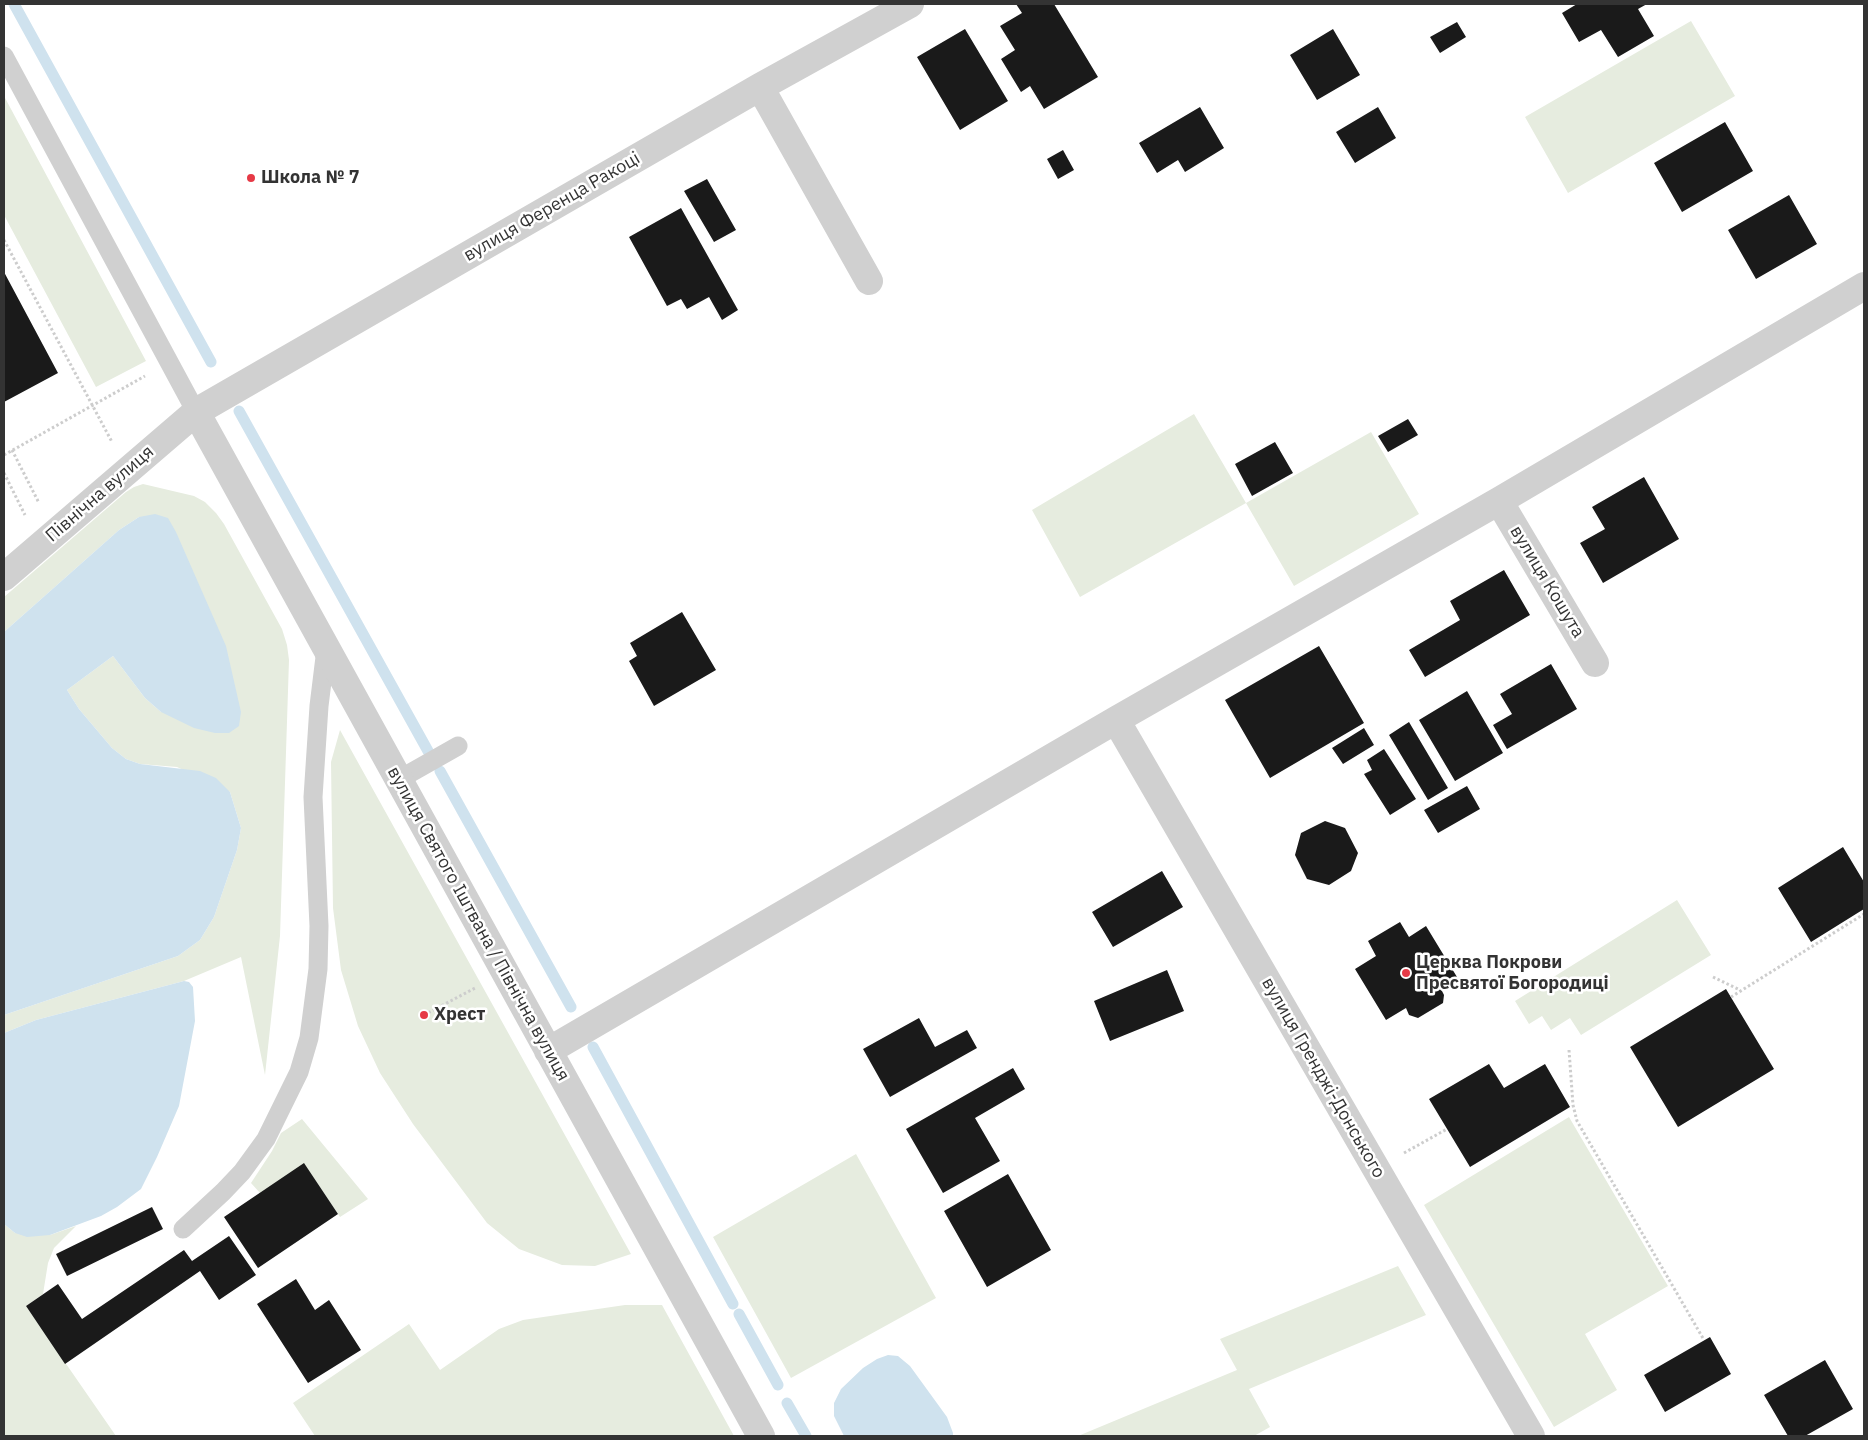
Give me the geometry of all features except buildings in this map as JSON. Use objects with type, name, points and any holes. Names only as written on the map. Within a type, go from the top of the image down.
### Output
[{"type":"street","name":"вулиця Ференца Ракоці","points":[[196,412],[760,87],[910,4]]},
{"type":"street","points":[[760,87],[869,282]]},
{"type":"street","points":[[548,1051],[1116,720],[1499,501],[1864,286]]},
{"type":"street","name":"Північна вулиця","points":[[4,577],[196,412]]},
{"type":"street","name":"вулиця Святого Іштвана / Північна вулиця","points":[[196,412],[761,1436]]},
{"type":"street","name":"вулиця Кошута","points":[[1499,501],[1595,663]]},
{"type":"street","name":"вулиця Гренджі-Донського","points":[[1116,720],[1531,1436]]},
{"type":"lane","points":[[4,56],[196,412]]},
{"type":"lane","points":[[183,1229],[242,1172],[266,1139],[299,1072],[309,1038],[318,969],[319,926],[313,797],[319,706],[326,649]]},
{"type":"lane","points":[[398,780],[458,746]]},
{"type":"path","points":[[4,240],[127,471]]},
{"type":"path","points":[[4,455],[169,363]]},
{"type":"path","points":[[12,450],[41,507]]},
{"type":"path","points":[[4,473],[28,520]]},
{"type":"path","points":[[1730,996],[1864,914]]},
{"type":"path","points":[[424,1015],[504,972]]},
{"type":"path","points":[[1713,976],[1740,990]]},
{"type":"path","points":[[1569,1050],[1573,1105],[1577,1121],[1704,1340]]},
{"type":"path","points":[[1397,1158],[1447,1128]]},
{"type":"shaded area","points":[[1691,21],[1735,96],[1568,193],[1525,117]]},
{"type":"shaded area","points":[[4,96],[146,361],[96,387],[4,215]]},
{"type":"shaded area","points":[[1194,414],[1246,503],[1080,597],[1032,510]]},
{"type":"shaded area","points":[[1371,432],[1419,514],[1294,586],[1246,503]]},
{"type":"shaded area","points":[[143,484],[194,496],[205,502],[216,513],[224,524],[282,629],[287,645],[289,660],[280,936],[265,1075],[241,957],[184,981],[36,1020],[4,1033],[4,1015],[178,956],[200,940],[214,917],[237,850],[241,828],[230,792],[177,767],[140,764],[126,759],[112,748],[79,709],[67,690],[113,656],[145,698],[161,712],[139,517],[119,530],[4,632],[4,597],[126,492]]},
{"type":"shaded area","points":[[340,730],[631,1254],[595,1266],[562,1265],[519,1249],[487,1223],[413,1124],[380,1073],[358,1026],[341,970],[333,908],[331,762]]},
{"type":"shaded area","points":[[1677,900],[1711,955],[1581,1035],[1570,1018],[1551,1030],[1542,1016],[1529,1024],[1515,1001]]},
{"type":"shaded area","points":[[1569,1117],[1668,1286],[1585,1334],[1617,1390],[1554,1427],[1424,1205]]},
{"type":"shaded area","points":[[302,1119],[368,1199],[340,1217],[304,1164],[260,1193],[251,1183],[272,1151],[281,1133]]},
{"type":"shaded area","points":[[856,1154],[936,1298],[791,1378],[713,1237]]},
{"type":"shaded area","points":[[4,1224],[15,1233],[50,1235],[76,1226],[54,1248],[48,1263],[43,1294],[26,1306],[116,1436],[4,1436]]},
{"type":"shaded area","points":[[1398,1266],[1426,1315],[1249,1389],[1270,1427],[1254,1436],[1078,1436],[1237,1370],[1220,1339]]},
{"type":"shaded area","points":[[625,1305],[662,1305],[734,1436],[315,1436],[293,1403],[409,1324],[440,1370],[499,1329],[523,1320]]},
{"type":"water","points":[[155,514],[168,518],[176,532],[226,646],[241,712],[239,726],[229,733],[215,733],[194,728],[161,712],[145,698],[113,656],[67,690],[79,709],[112,748],[126,759],[140,764],[200,771],[216,778],[230,792],[241,828],[237,850],[214,917],[200,940],[178,956],[4,1015],[4,632],[119,530],[139,517]]},
{"type":"water","points":[[184,981],[189,982],[193,987],[195,1021],[179,1106],[141,1189],[101,1216],[50,1235],[27,1237],[15,1233],[4,1224],[4,1033],[36,1020]]},
{"type":"water","points":[[888,1355],[898,1356],[910,1366],[947,1417],[953,1436],[844,1436],[834,1416],[834,1403],[841,1389],[863,1368],[877,1359]]},
{"type":"waterway","points":[[14,4],[211,362]]},
{"type":"waterway","points":[[239,411],[428,751]]},
{"type":"waterway","points":[[440,771],[571,1007]]},
{"type":"waterway","points":[[593,1047],[733,1304]]},
{"type":"waterway","points":[[739,1314],[778,1385]]},
{"type":"waterway","points":[[787,1403],[806,1436]]},
{"type":"place","name":"Школа № 7","points":[[251,178]]},
{"type":"place","name":"Церква Покрови Пресвятої Богородиці","points":[[1406,973]]},
{"type":"place","name":"Хрест","points":[[424,1015]]}]
